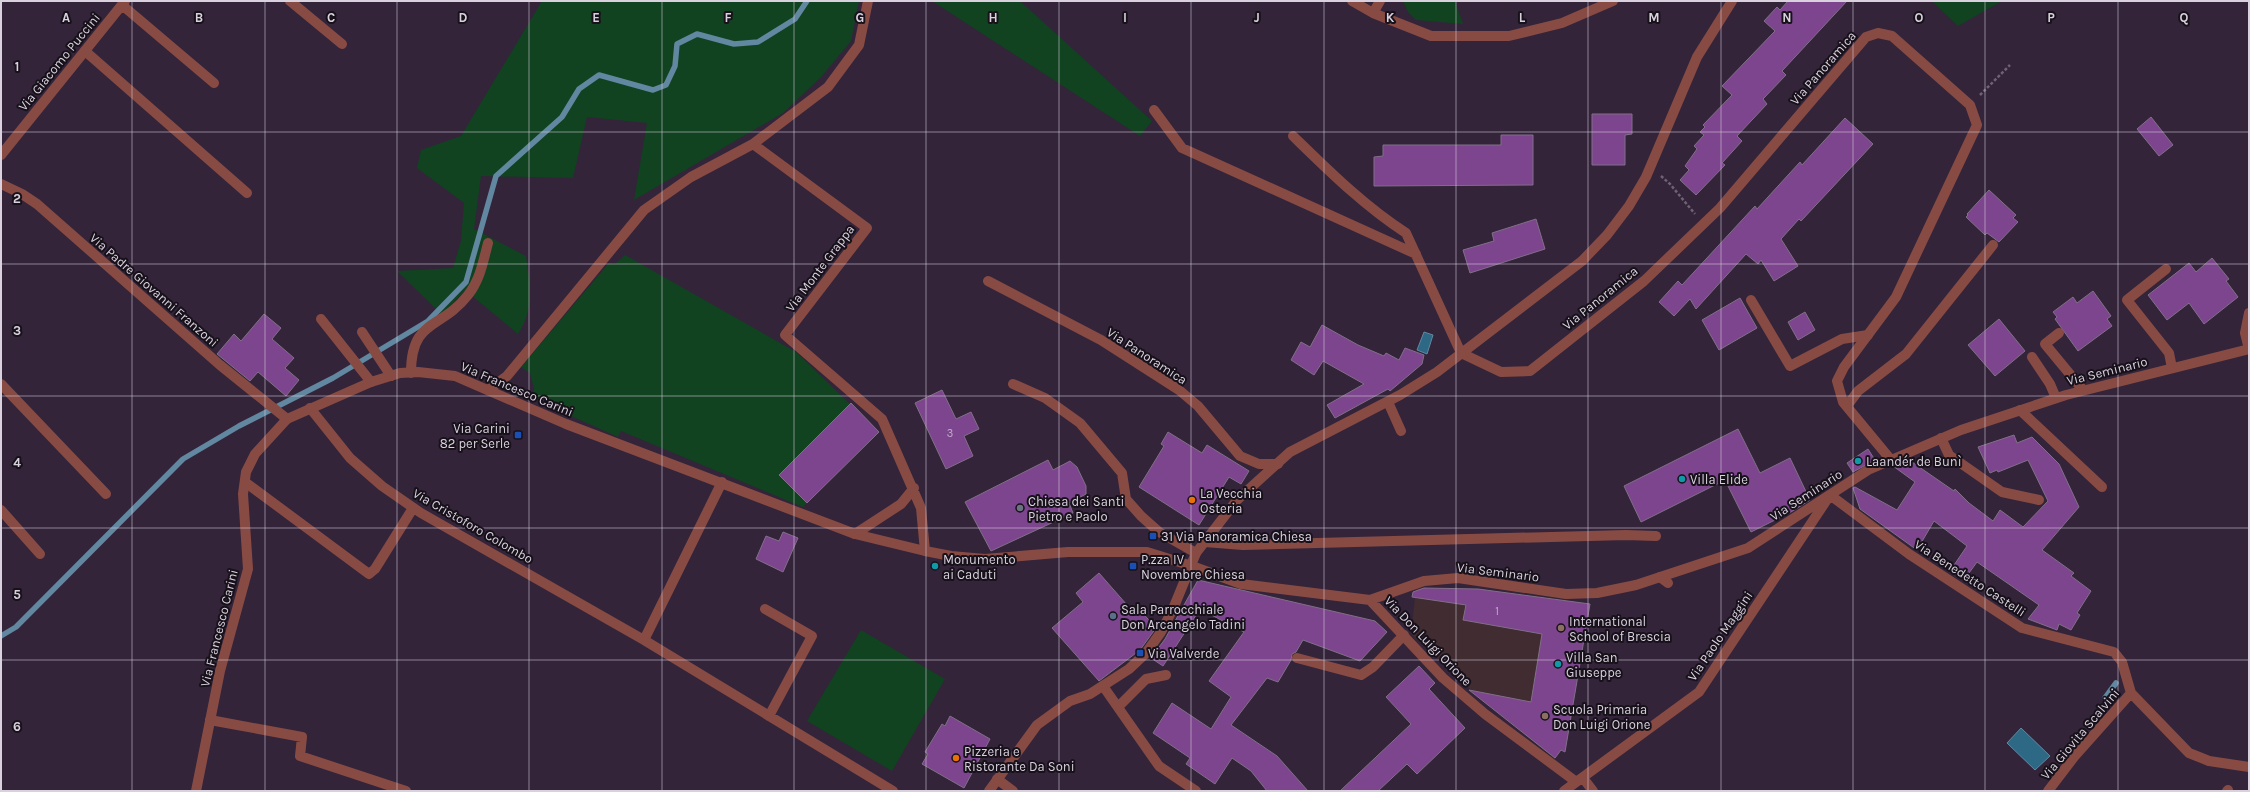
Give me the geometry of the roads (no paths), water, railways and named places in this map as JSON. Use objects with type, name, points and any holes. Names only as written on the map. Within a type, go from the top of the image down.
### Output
[{"type":"street","points":[[290,1],[342,44]]},
{"type":"street","points":[[488,390],[507,376],[644,210],[691,177],[753,144],[828,87],[860,45],[868,1]]},
{"type":"street","points":[[1352,1],[1373,13],[1431,36],[1509,36],[1562,23],[1613,1]]},
{"type":"street","points":[[1373,13],[1380,1]]},
{"type":"street","points":[[989,791],[1037,725],[1070,701],[1090,694],[1129,669],[1146,653],[1161,632],[1192,566],[1196,553],[1237,500],[1290,452],[1388,402],[1430,376],[1582,261],[1611,229],[1629,206],[1646,177],[1697,57],[1732,1]]},
{"type":"street","name":"Via Giacomo Puccini","points":[[1,155],[124,3],[214,83]]},
{"type":"street","name":"Via Panoramica","points":[[1461,353],[1501,372],[1530,371],[1644,281],[1720,208],[1866,37],[1878,33],[1892,36],[1970,105],[1977,125],[1896,297],[1844,367],[1837,381],[1839,392],[1847,406],[1892,460]]},
{"type":"street","points":[[85,52],[247,193]]},
{"type":"street","points":[[1154,110],[1182,148],[1416,254]]},
{"type":"street","points":[[1293,136],[1334,176],[1389,222],[1406,233],[1461,353]]},
{"type":"street","name":"Via Monte Grappa","points":[[753,144],[867,228],[785,336],[882,419],[914,488]]},
{"type":"street","name":"Via Padre Giovanni Franzoni","points":[[1,184],[22,194],[37,204],[261,400],[284,417]]},
{"type":"street","points":[[410,373],[414,345],[423,331],[446,316],[467,296],[477,281],[488,244]]},
{"type":"street","points":[[1847,406],[1858,391],[1906,354],[1993,245]]},
{"type":"street","points":[[2166,269],[2127,300],[2169,353],[2172,368]]},
{"type":"street","name":"Via Panoramica","points":[[988,281],[1101,340],[1179,390],[1198,406],[1240,456],[1258,464],[1278,464]]},
{"type":"street","points":[[1751,300],[1790,366],[1842,339],[1868,335]]},
{"type":"street","points":[[2249,313],[2245,333],[2249,349]]},
{"type":"street","points":[[320,319],[371,382]]},
{"type":"street","points":[[362,332],[391,376]]},
{"type":"street","points":[[2059,332],[2045,344],[2083,390]]},
{"type":"street","name":"Via Seminario","points":[[1370,600],[1424,581],[1452,579],[1566,594],[1597,593],[1664,580],[1737,556],[1868,470],[1941,438],[2020,410],[2083,390],[2249,349]]},
{"type":"street","points":[[2032,357],[2050,384],[2056,398]]},
{"type":"street","name":"Via Francesco Carini","points":[[196,791],[220,671],[248,569],[243,494],[246,472],[256,454],[284,417],[310,408],[371,382],[391,376],[410,373],[455,376],[566,424],[722,482],[855,534],[925,551]]},
{"type":"street","points":[[1,384],[106,494]]},
{"type":"street","points":[[1013,384],[1045,398],[1080,423],[1122,473],[1126,499],[1141,516],[1159,532],[1196,553]]},
{"type":"street","points":[[1388,402],[1401,431]]},
{"type":"street","name":"Via Cristoforo Colombo","points":[[310,408],[350,458],[382,486],[413,508],[644,640],[893,791]]},
{"type":"street","points":[[2020,410],[2102,487]]},
{"type":"street","points":[[1941,438],[1949,455],[2002,492],[2039,500]]},
{"type":"street","points":[[245,482],[369,574],[375,569],[413,508]]},
{"type":"street","points":[[644,640],[722,482]]},
{"type":"street","points":[[855,534],[901,504],[914,488]]},
{"type":"street","points":[[914,488],[921,508],[925,551]]},
{"type":"street","name":"Via Benedetto Castelli","points":[[1830,495],[1910,554],[2022,628],[2114,652],[2122,662],[2131,693]]},
{"type":"street","name":"Via Paolo Maggini","points":[[1564,791],[1699,692],[1830,495]]},
{"type":"street","points":[[1,510],[40,554]]},
{"type":"street","points":[[1204,542],[1243,545],[1626,535],[1656,536]]},
{"type":"street","name":"Via Don Luigi Orione","points":[[925,551],[951,556],[985,559],[1068,552],[1147,552],[1192,566],[1240,584],[1370,600],[1443,678],[1485,714],[1593,791]]},
{"type":"street","points":[[765,608],[812,636],[769,716]]},
{"type":"street","points":[[1297,658],[1361,675],[1373,667],[1404,635]]},
{"type":"street","points":[[1118,707],[1146,679],[1166,675]]},
{"type":"street","points":[[1103,686],[1159,766],[1196,791]]},
{"type":"street","points":[[2131,693],[2189,753],[2209,761],[2249,767]]},
{"type":"street","name":"Via Giovita Scalvini","points":[[2048,791],[2074,757],[2131,693]]},
{"type":"street","points":[[210,720],[302,737],[300,756],[406,791]]},
{"type":"street","points":[[997,779],[1013,791]]},
{"type":"water","points":[[1424,332],[1433,335],[1427,354],[1417,350]]},
{"type":"water","points":[[2021,728],[2050,756],[2035,770],[2007,743]]},
{"type":"waterway","points":[[1,636],[16,627],[183,459],[239,426],[333,378],[428,321],[466,282],[496,176],[562,117],[579,89],[599,75],[653,90],[666,85],[675,66],[677,44],[697,34],[734,44],[758,42],[795,19],[807,1]]},
{"type":"waterway","points":[[2105,698],[2116,683]]},
{"type":"place","name":"Via Carini 82 per Serle","points":[[518,435]]},
{"type":"place","name":"Laandér de Bunì","points":[[1858,461]]},
{"type":"place","name":"Villa Elide","points":[[1682,479]]},
{"type":"place","name":"La Vecchia Osteria","points":[[1192,500]]},
{"type":"place","name":"Chiesa dei Santi Pietro e Paolo","points":[[1020,508]]},
{"type":"place","name":"31 Via Panoramica Chiesa","points":[[1153,536]]},
{"type":"place","name":"Monumento ai Caduti","points":[[935,566]]},
{"type":"place","name":"P.zza IV Novembre Chiesa","points":[[1133,566]]},
{"type":"place","name":"Sala Parrocchiale Don Arcangelo Tadini","points":[[1113,616]]},
{"type":"place","name":"International School of Brescia","points":[[1561,628]]},
{"type":"place","name":"Via Valverde","points":[[1140,653]]},
{"type":"place","name":"Villa San Giuseppe","points":[[1558,664]]},
{"type":"place","name":"Scuola Primaria Don Luigi Orione","points":[[1545,716]]},
{"type":"place","name":"Pizzeria e Ristorante Da Soni","points":[[956,758]]}]
